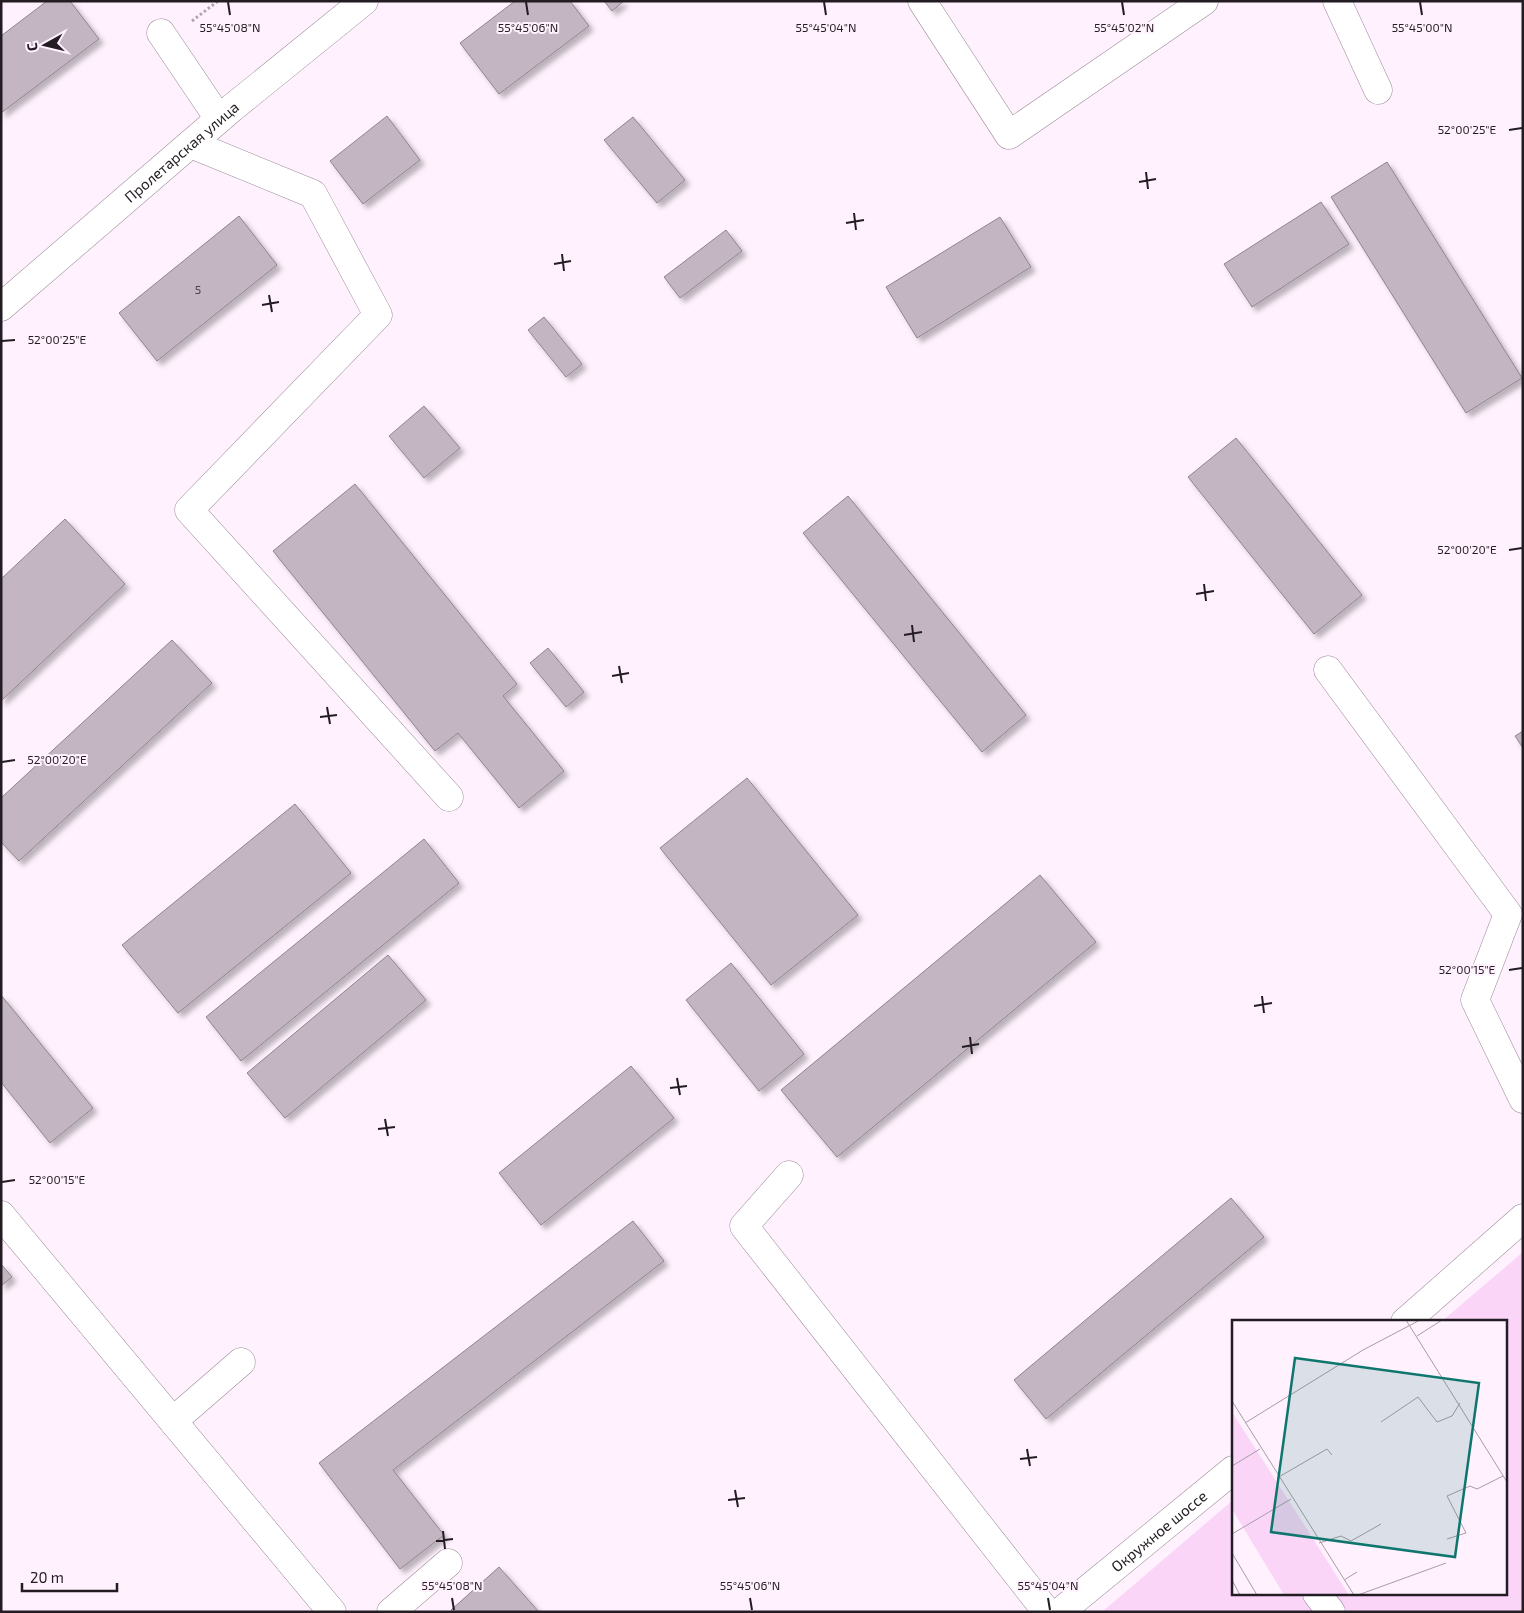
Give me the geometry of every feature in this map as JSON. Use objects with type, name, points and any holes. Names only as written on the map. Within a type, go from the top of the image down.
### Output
[{"type":"street","name":"Пролетарская улица","points":[[1,308],[219,119],[364,1]]},
{"type":"street","points":[[922,1],[1009,135],[1204,1]]},
{"type":"street","points":[[1337,1],[1378,90]]},
{"type":"street","points":[[161,33],[219,119]]},
{"type":"street","points":[[191,144],[312,194],[378,315],[189,510],[449,797]]},
{"type":"street","points":[[1328,670],[1508,914],[1475,1000],[1523,1099]]},
{"type":"street","points":[[789,1175],[744,1226],[1047,1612]]},
{"type":"street","points":[[1,1216],[332,1612]]},
{"type":"street","points":[[1407,1320],[1523,1218]]},
{"type":"street","points":[[173,1422],[241,1362]]},
{"type":"street","name":"Окружное шоссе","points":[[1060,1612],[1230,1479]]},
{"type":"street","points":[[391,1612],[448,1563]]},
{"type":"street","points":[[1319,1596],[1331,1612]]},
{"type":"path","points":[[192,21],[218,1]]},
{"type":"shaded area","points":[[1523,1252],[1523,1612],[1102,1612],[1232,1501],[1232,1596],[1506,1596],[1506,1320],[1443,1320]]},
{"type":"building","points":[[47,1],[70,1],[99,39],[1,113],[1,36]]},
{"type":"building","points":[[515,1],[570,1],[589,26],[499,94],[460,43]]},
{"type":"building","points":[[604,1],[624,1],[612,11]]},
{"type":"building","points":[[387,116],[420,160],[363,204],[330,161]]},
{"type":"building","points":[[633,117],[685,180],[657,203],[604,140]]},
{"type":"building","points":[[1387,162],[1522,378],[1466,413],[1331,197]]},
{"type":"building","points":[[1321,202],[1349,244],[1252,307],[1224,264]]},
{"type":"building","points":[[239,216],[277,265],[157,361],[119,313]]},
{"type":"building","points":[[1000,217],[1031,267],[917,338],[886,287]]},
{"type":"building","points":[[726,230],[742,251],[680,298],[664,277]]},
{"type":"building","points":[[544,317],[582,364],[566,377],[528,330]]},
{"type":"building","points":[[424,406],[460,448],[424,478],[389,436]]},
{"type":"building","points":[[1236,438],[1362,595],[1314,634],[1188,477]]},
{"type":"building","points":[[355,484],[517,684],[503,696],[564,771],[519,808],[458,733],[435,751],[273,551]]},
{"type":"building","points":[[848,496],[1026,715],[982,752],[803,533]]},
{"type":"building","points":[[65,519],[125,584],[1,701],[1,579]]},
{"type":"building","points":[[172,640],[212,683],[19,861],[1,842],[1,798]]},
{"type":"building","points":[[548,648],[584,692],[566,707],[530,663]]},
{"type":"building","points":[[1523,731],[1523,748],[1515,736]]},
{"type":"building","points":[[747,778],[858,915],[771,985],[660,848]]},
{"type":"building","points":[[295,804],[351,873],[178,1013],[122,945]]},
{"type":"building","points":[[424,839],[459,883],[241,1061],[206,1017]]},
{"type":"building","points":[[1040,875],[1096,942],[837,1157],[781,1090]]},
{"type":"building","points":[[388,955],[426,1000],[285,1118],[247,1073]]},
{"type":"building","points":[[731,963],[804,1054],[759,1091],[686,1000]]},
{"type":"building","points":[[1,995],[93,1108],[50,1143],[1,1082]]},
{"type":"building","points":[[631,1066],[674,1118],[541,1225],[499,1173]]},
{"type":"building","points":[[1231,1198],[1264,1237],[1046,1419],[1014,1380]]},
{"type":"building","points":[[633,1221],[664,1261],[393,1470],[444,1535],[400,1569],[319,1463]]},
{"type":"building","points":[[1,1264],[12,1277],[1,1286]]},
{"type":"building","points":[[499,1567],[539,1612],[453,1612],[451,1610]]}]
